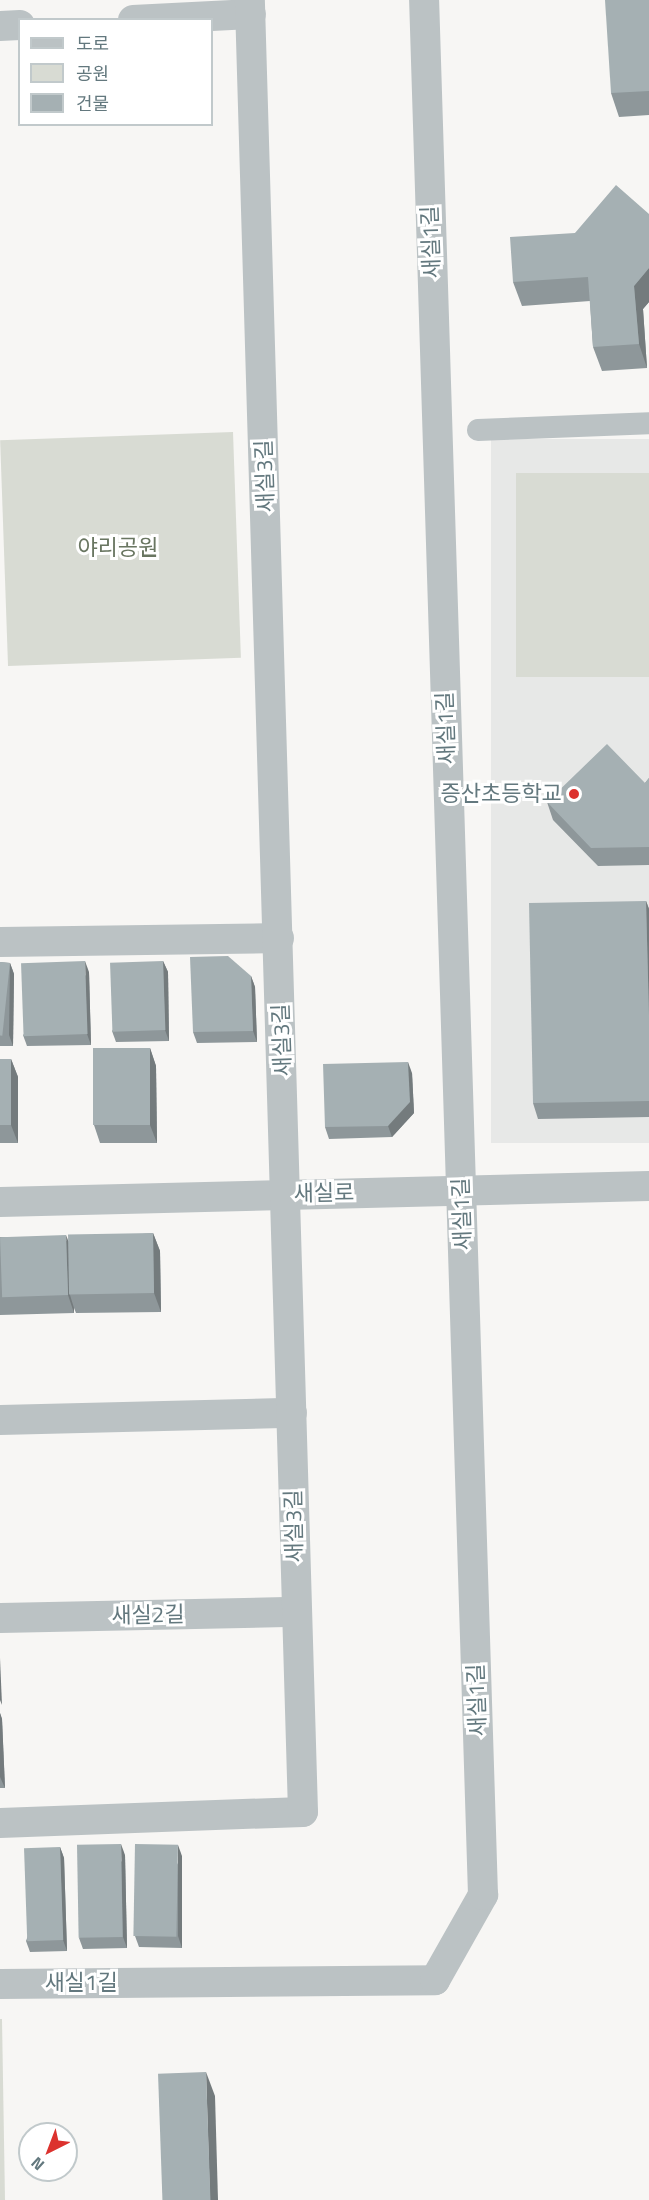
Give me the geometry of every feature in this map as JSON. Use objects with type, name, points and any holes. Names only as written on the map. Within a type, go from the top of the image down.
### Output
[{"type":"street","name":"새실1길","points":[[0,1984],[435,1980],[483,1895],[424,0]]},
{"type":"street","name":"새실3길","points":[[0,1823],[303,1812],[288,1193],[250,7],[151,18]]},
{"type":"street","points":[[0,26],[18,25]]},
{"type":"street","points":[[478,430],[649,423]]},
{"type":"street","points":[[0,942],[279,938]]},
{"type":"street","name":"새실로","points":[[0,1202],[288,1193],[649,1186]]},
{"type":"street","points":[[0,1420],[292,1413]]},
{"type":"street","name":"새실2길","points":[[0,1618],[297,1612]]},
{"type":"shaded area","name":"증산초등학교","points":[[491,439],[649,439],[649,1143],[491,1143]]},
{"type":"green space","name":"야리공원","points":[[233,432],[241,658],[8,666],[0,440]]},
{"type":"green space","points":[[516,473],[649,473],[649,677],[516,677]]},
{"type":"green space","points":[[0,2019],[2,2019],[5,2200],[0,2200]]},
{"type":"building","points":[[605,0],[649,0],[649,91],[611,93]]},
{"type":"building","points":[[616,185],[649,214],[649,268],[634,286],[639,344],[593,347],[588,277],[513,282],[510,237],[575,233]]},
{"type":"building","points":[[607,744],[645,783],[649,778],[649,847],[591,848],[547,802]]},
{"type":"building","points":[[646,901],[649,1101],[533,1103],[529,903]]},
{"type":"building","points":[[228,956],[251,976],[253,1031],[193,1032],[190,957]]},
{"type":"building","points":[[85,961],[88,1034],[24,1036],[21,963]]},
{"type":"building","points":[[163,961],[165,1030],[112,1032],[110,963]]},
{"type":"building","points":[[0,962],[10,963],[2,1036],[0,1035]]},
{"type":"building","points":[[93,1048],[150,1048],[150,1125],[93,1125]]},
{"type":"building","points":[[0,1059],[11,1059],[11,1125],[0,1125]]},
{"type":"building","points":[[408,1062],[410,1102],[388,1126],[325,1127],[323,1064]]},
{"type":"building","points":[[153,1233],[154,1293],[69,1294],[68,1234]]},
{"type":"building","points":[[66,1235],[68,1295],[2,1297],[0,1237]]},
{"type":"building","points":[[121,1844],[123,1937],[79,1938],[77,1845]]},
{"type":"building","points":[[135,1844],[178,1845],[176,1937],[133,1936]]},
{"type":"building","points":[[60,1847],[63,1940],[27,1941],[24,1848]]},
{"type":"building","points":[[206,2072],[210,2200],[162,2200],[158,2074]]},
{"type":"place","name":"증산초등학교","points":[[574,794]]}]
